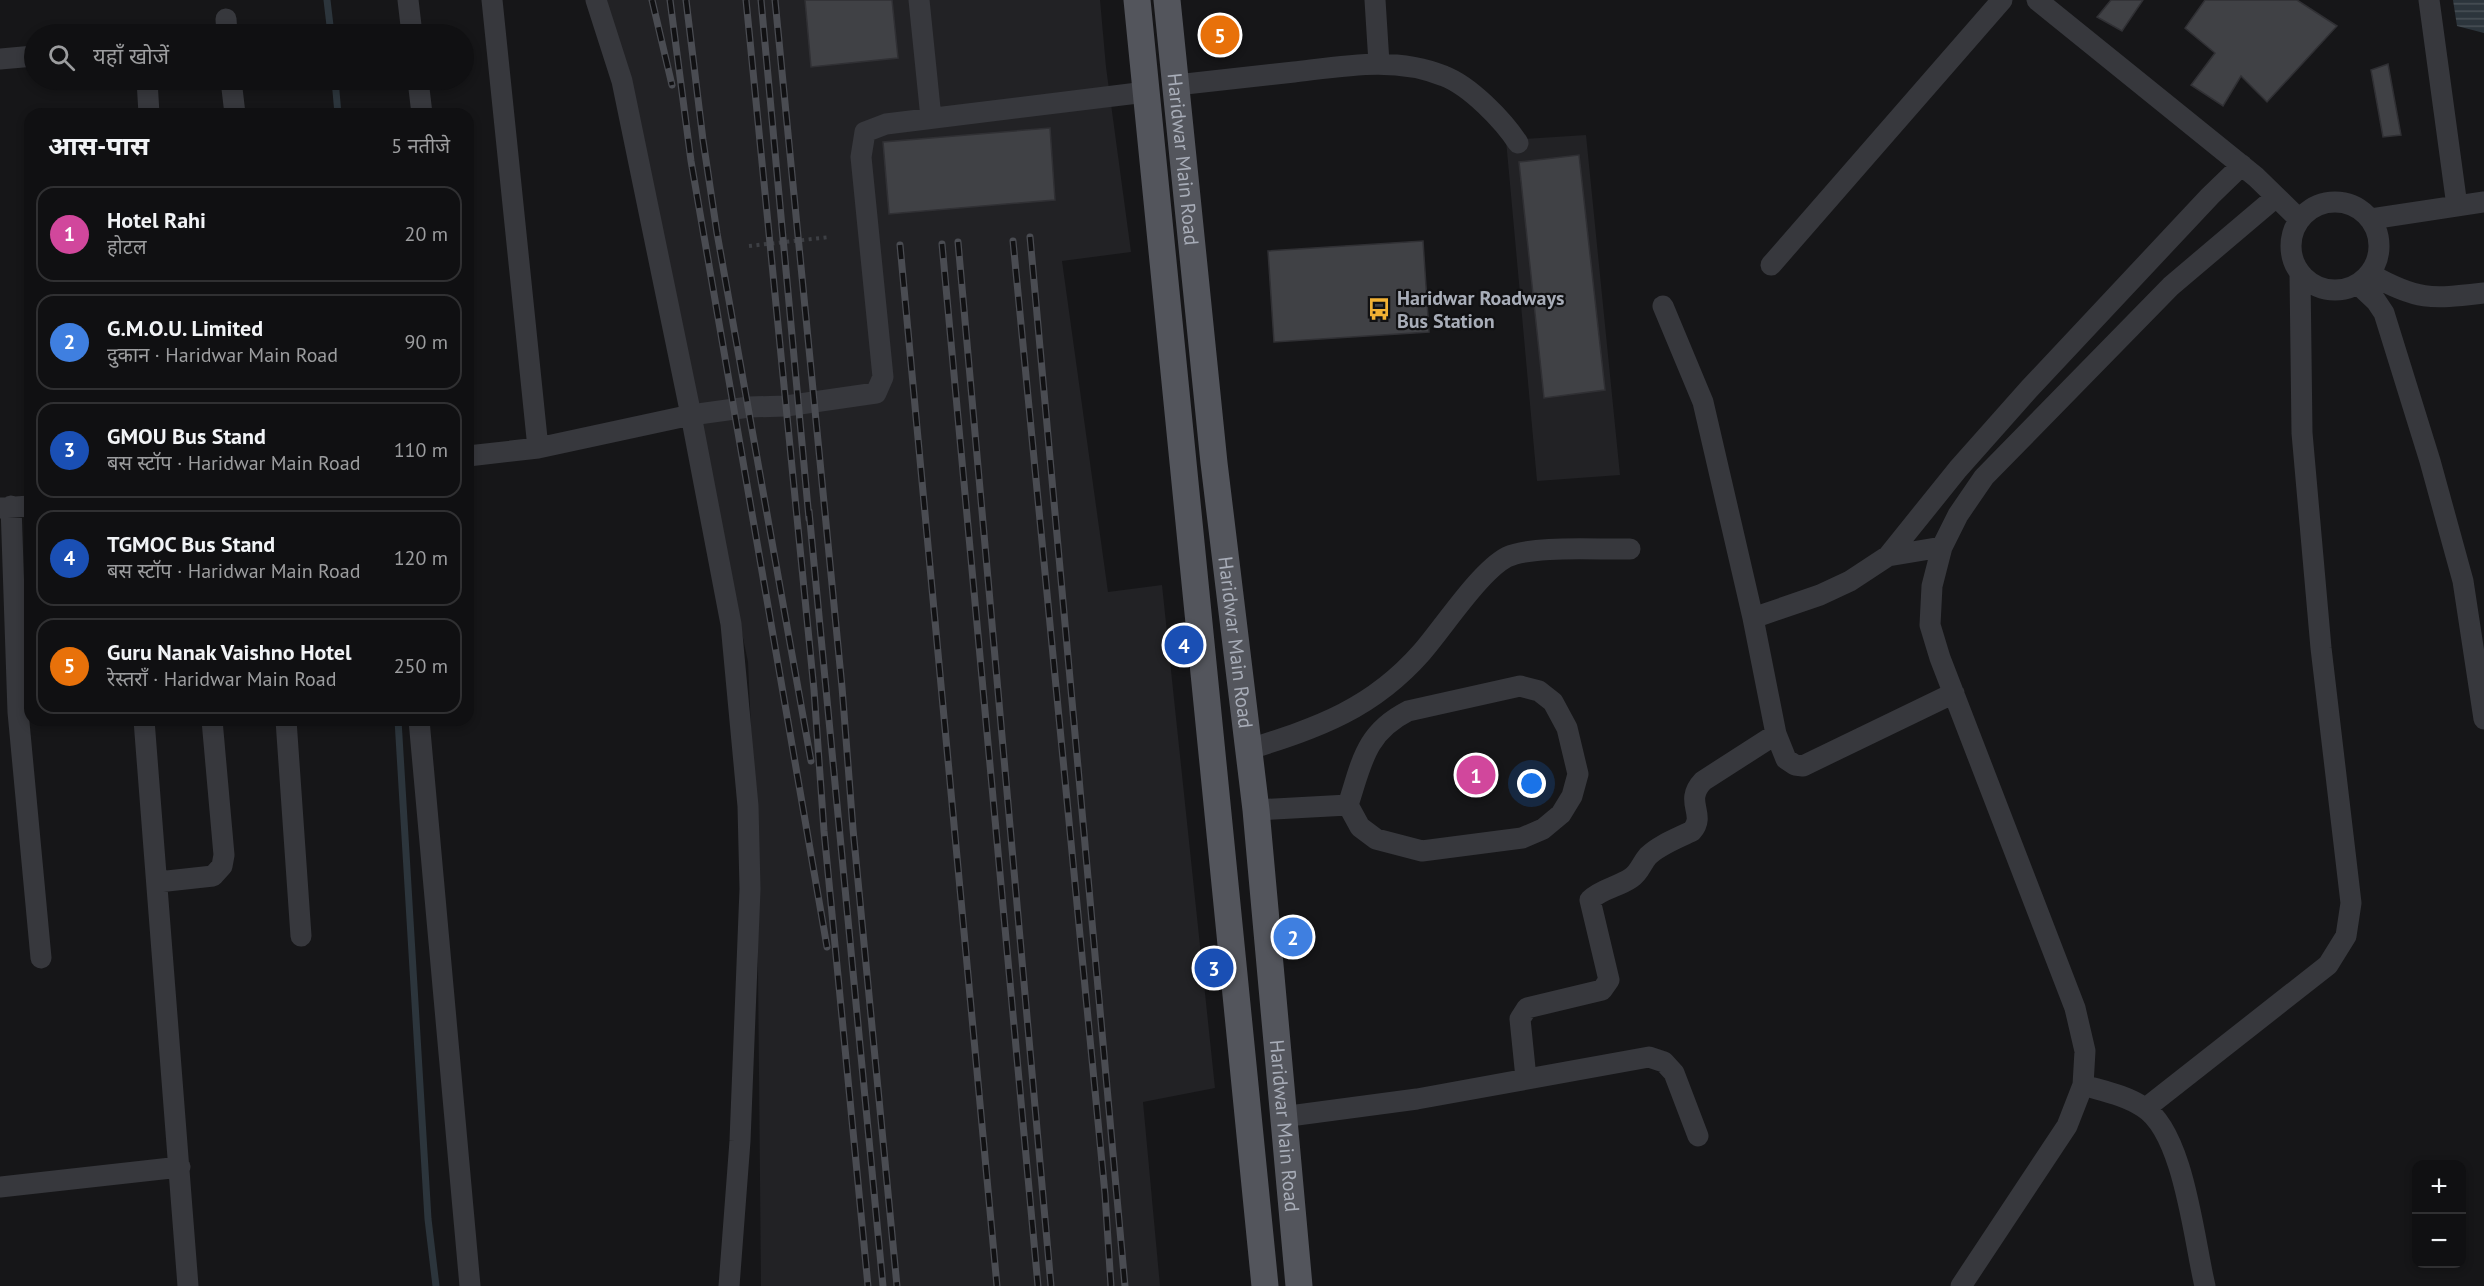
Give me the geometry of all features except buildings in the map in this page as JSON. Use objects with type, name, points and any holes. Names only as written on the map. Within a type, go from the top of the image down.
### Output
[{"type":"main road","name":"Haridwar Main Road","points":[[1137,0],[1265,1286]]},
{"type":"main road","name":"Haridwar Main Road","points":[[1167,0],[1214,463],[1250,749],[1299,1286]]},
{"type":"main road","points":[[1156,198],[1186,195]]},
{"type":"main road","points":[[1259,1227],[1293,1223]]},
{"type":"street","points":[[408,0],[411,24]]},
{"type":"street","points":[[492,0],[538,448]]},
{"type":"street","points":[[596,0],[622,81],[691,415],[731,624],[748,806],[750,889],[740,1141],[729,1286]]},
{"type":"street","points":[[919,0],[931,118]]},
{"type":"street","points":[[1375,0],[1379,63]]},
{"type":"street","points":[[1771,265],[2002,0]]},
{"type":"street","points":[[2037,0],[2242,165],[2299,219]]},
{"type":"street","points":[[2429,0],[2457,206]]},
{"type":"street","points":[[0,59],[24,57]]},
{"type":"street","points":[[1175,85],[1379,63],[1445,76],[1460,85],[1506,125],[1518,143]]},
{"type":"street","points":[[148,90],[149,108]]},
{"type":"street","points":[[232,90],[233,108]]},
{"type":"street","points":[[419,90],[421,108]]},
{"type":"street","points":[[474,455],[538,448],[691,415],[749,407],[786,406],[876,393],[883,377],[861,157],[865,132],[886,124],[1146,92]]},
{"type":"street","points":[[1753,618],[1820,595],[1850,581],[1888,556],[1958,469],[2029,389],[2210,196],[2242,165]]},
{"type":"street","points":[[1961,1286],[2067,1126],[2083,1085],[2085,1051],[2075,1008],[1930,625],[1932,586],[1942,547],[1958,515],[1984,477],[2172,286],[2276,197]]},
{"type":"street","points":[[2146,1108],[2328,965],[2346,936],[2351,903],[2321,648],[2302,433],[2300,274],[2292,256],[2291,237],[2299,219],[2315,206],[2335,201],[2355,205],[2371,219],[2379,237],[2379,256],[2364,279],[2338,291],[2317,287],[2300,274]]},
{"type":"street","points":[[2371,219],[2484,202]]},
{"type":"street","points":[[2364,279],[2420,296],[2440,299],[2481,293]]},
{"type":"street","points":[[2364,279],[2384,314],[2430,461],[2463,580],[2484,719]]},
{"type":"street","points":[[1663,306],[1703,402],[1753,618],[1776,734],[1786,759],[1795,765],[1803,766],[1954,693]]},
{"type":"street","points":[[14,507],[9,712],[41,958]]},
{"type":"street","points":[[1888,556],[1942,547]]},
{"type":"street","points":[[1250,749],[1319,727],[1358,707],[1391,684],[1421,653],[1490,572],[1507,558],[1528,552],[1630,549]]},
{"type":"street","points":[[1520,686],[1539,691],[1552,702],[1567,728],[1578,774],[1572,796],[1561,814],[1543,829],[1522,838],[1422,851],[1398,847],[1376,839],[1360,827],[1348,805],[1366,752],[1376,733],[1391,720],[1408,711],[1520,686]]},
{"type":"street","points":[[145,726],[188,1286]]},
{"type":"street","points":[[158,882],[213,876],[222,866],[224,855],[213,726]]},
{"type":"street","points":[[286,726],[301,936]]},
{"type":"street","points":[[420,726],[470,1286]]},
{"type":"street","points":[[1526,1078],[1520,1018],[1522,1012],[1527,1008],[1602,990],[1606,986],[1608,980],[1590,900],[1595,895],[1629,880],[1638,873],[1646,858],[1653,852],[1692,831],[1697,825],[1698,817],[1693,800],[1694,790],[1703,781],[1776,734]]},
{"type":"street","points":[[1256,810],[1348,805]]},
{"type":"street","points":[[1282,1117],[1417,1099],[1649,1057],[1664,1062],[1674,1073],[1698,1136]]},
{"type":"street","points":[[2083,1085],[2119,1095],[2146,1108],[2169,1138],[2183,1182],[2205,1286]]},
{"type":"street","points":[[0,1186],[180,1167]]},
{"type":"path","points":[[749,246],[830,237]]},
{"type":"shaded area","points":[[606,0],[1100,0],[1106,67],[1131,252],[1062,261],[1108,592],[1162,585],[1215,1088],[1143,1102],[1160,1286],[761,1286],[757,863],[748,662],[623,59]]},
{"type":"shaded area","points":[[2453,0],[2484,0],[2484,33],[2457,26]]},
{"type":"shaded area","points":[[1586,135],[1620,475],[1537,481],[1506,140]]},
{"type":"waterway","points":[[327,0],[330,24]]},
{"type":"waterway","points":[[336,90],[337,108]]},
{"type":"waterway","points":[[398,726],[428,1219],[436,1286]]},
{"type":"railway","points":[[652,0],[672,85]]},
{"type":"railway","points":[[670,0],[691,161],[827,947]]},
{"type":"railway","points":[[686,0],[717,233],[811,761]]},
{"type":"railway","points":[[746,0],[814,690],[824,831],[868,1286]]},
{"type":"railway","points":[[761,0],[809,519]]},
{"type":"railway","points":[[775,0],[842,687],[853,829],[897,1286]]},
{"type":"railway","points":[[1030,237],[1125,1286]]},
{"type":"railway","points":[[1013,241],[1105,1194],[1111,1286]]},
{"type":"railway","points":[[958,242],[1051,1286]]},
{"type":"railway","points":[[942,244],[1038,1286]]},
{"type":"railway","points":[[900,245],[997,1286]]},
{"type":"railway","points":[[809,511],[883,1286]]},
{"type":"place","name":"Guru Nanak Vaishno Hotel","points":[[1220,35]]},
{"type":"place","name":"Haridwar Roadways Bus Station","points":[[1379,309]]},
{"type":"place","name":"TGMOC Bus Stand","points":[[1184,645]]},
{"type":"place","name":"Hotel Rahi","points":[[1476,775]]},
{"type":"place","name":"G.M.O.U. Limited","points":[[1293,937]]},
{"type":"place","name":"GMOU Bus Stand","points":[[1214,968]]}]
